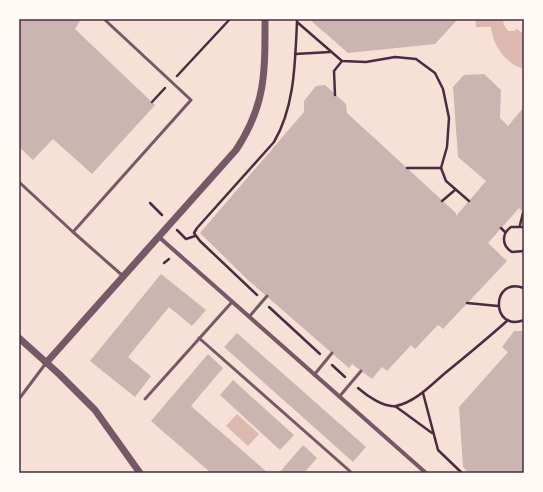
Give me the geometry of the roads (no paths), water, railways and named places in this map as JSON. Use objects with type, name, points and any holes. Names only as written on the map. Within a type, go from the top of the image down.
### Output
[{"type":"street","points":[[46,363],[236,150],[247,134],[255,117],[265,74],[265,19]]},
{"type":"street","points":[[158,237],[426,473]]},
{"type":"street","points":[[19,338],[59,374],[95,410],[140,473]]},
{"type":"lane","points":[[73,232],[190,100],[104,19]]},
{"type":"lane","points":[[19,182],[73,232],[124,276]]},
{"type":"lane","points":[[249,317],[267,296]]},
{"type":"lane","points":[[145,399],[232,302]]},
{"type":"lane","points":[[199,338],[352,473]]},
{"type":"lane","points":[[314,374],[332,353]]},
{"type":"lane","points":[[19,399],[46,363]]},
{"type":"lane","points":[[339,396],[361,370]]}]
